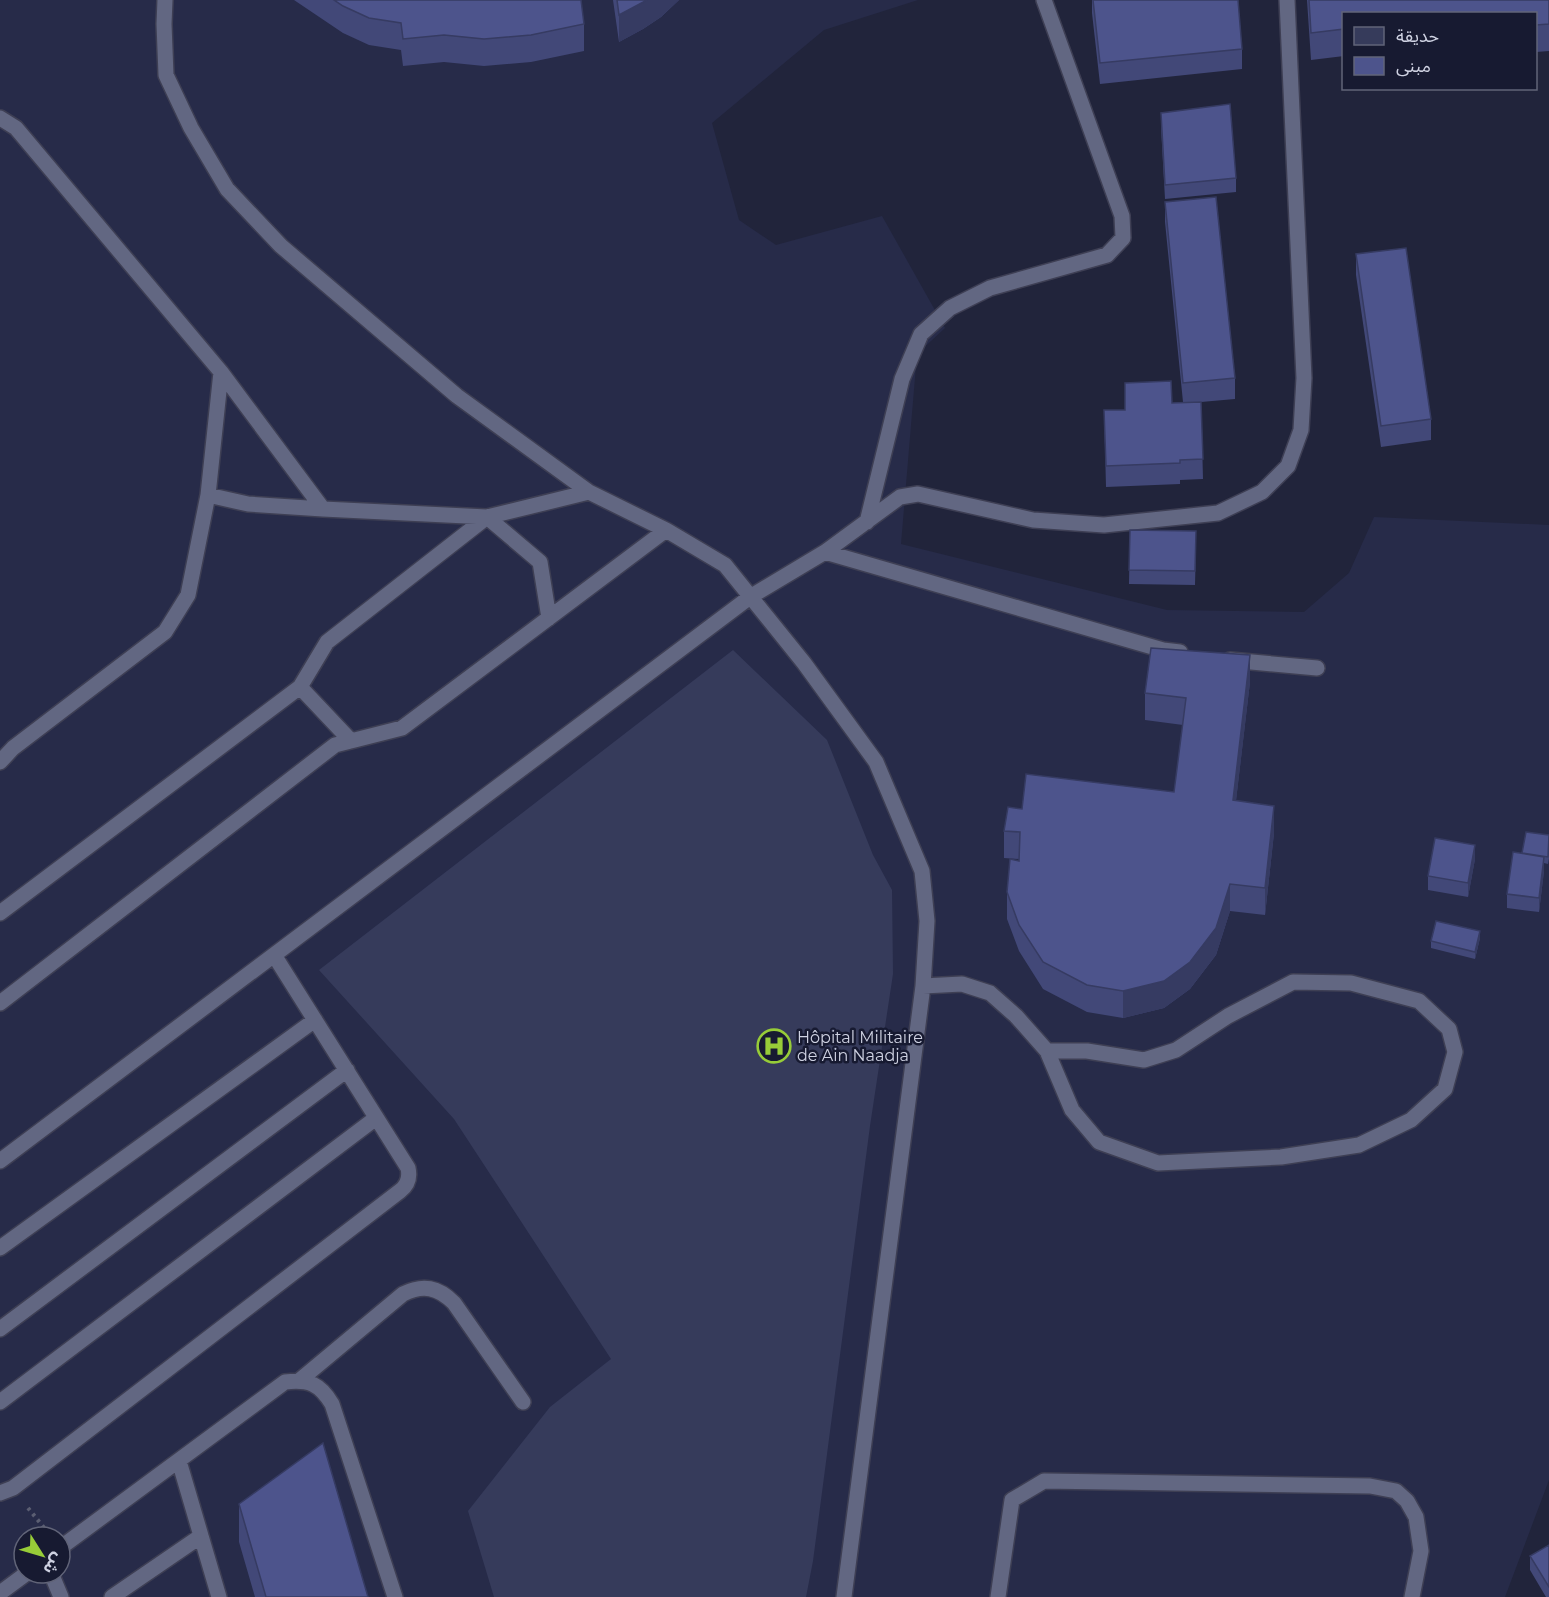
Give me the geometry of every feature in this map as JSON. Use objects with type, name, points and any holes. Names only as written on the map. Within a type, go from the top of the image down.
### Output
[{"type":"lane","points":[[165,0],[166,75],[191,128],[227,189],[281,246],[457,396],[589,492],[666,530],[724,566],[804,663],[876,762],[921,871],[927,921],[923,986],[844,1597]]},
{"type":"lane","points":[[867,522],[902,379],[921,334],[950,308],[990,288],[1107,255],[1122,238],[1122,216],[1044,0]]},
{"type":"lane","points":[[0,1161],[750,597],[825,552],[900,497],[918,494],[1033,520],[1104,525],[1218,513],[1262,492],[1288,466],[1301,430],[1304,378],[1287,0]]},
{"type":"lane","points":[[0,105],[16,128],[221,372],[323,509]]},
{"type":"lane","points":[[0,118],[16,128]]},
{"type":"lane","points":[[0,762],[13,748],[165,632],[188,595],[208,495],[221,372]]},
{"type":"lane","points":[[208,495],[248,504],[487,517],[589,492]]},
{"type":"lane","points":[[487,517],[540,562],[549,618]]},
{"type":"lane","points":[[0,913],[300,687],[327,642],[487,517]]},
{"type":"lane","points":[[0,1003],[335,745],[402,728],[666,530]]},
{"type":"lane","points":[[825,552],[1163,650],[1193,654]]},
{"type":"lane","points":[[1213,657],[1317,668]]},
{"type":"lane","points":[[300,687],[351,741]]},
{"type":"lane","points":[[6,1491],[404,1188],[408,1178],[408,1168],[274,955]]},
{"type":"lane","points":[[923,986],[962,984],[990,993],[1016,1016],[1047,1051],[1072,1110],[1099,1142],[1158,1163],[1281,1157],[1359,1145],[1411,1120],[1445,1089],[1455,1052],[1449,1029],[1419,1000],[1351,983],[1293,982],[1228,1016],[1176,1050],[1144,1060],[1087,1051],[1047,1051]]},
{"type":"lane","points":[[0,1248],[315,1020]]},
{"type":"lane","points":[[0,1329],[347,1070]]},
{"type":"lane","points":[[0,1402],[376,1118]]},
{"type":"lane","points":[[300,1380],[403,1294],[422,1288],[434,1289],[445,1294],[454,1303],[523,1402]]},
{"type":"lane","points":[[72,1539],[285,1382],[300,1380],[313,1384],[325,1392],[332,1404],[395,1597]]},
{"type":"lane","points":[[179,1461],[219,1597]]},
{"type":"lane","points":[[998,1597],[1012,1500],[1044,1480],[1370,1486],[1396,1491],[1407,1501],[1416,1517],[1421,1551],[1412,1597]]},
{"type":"lane","points":[[112,1597],[201,1536]]},
{"type":"path","points":[[6,1491],[40,1525]]},
{"type":"shaded area","name":"Hôpital Militaire de Ain Naadja","points":[[0,0],[918,0],[824,30],[712,123],[739,220],[776,245],[882,216],[945,328],[917,354],[901,544],[1167,610],[1304,612],[1349,573],[1374,517],[1549,525],[1549,1480],[1505,1597],[0,1597]]},
{"type":"green space","points":[[733,650],[827,740],[873,855],[892,890],[893,974],[870,1126],[813,1561],[806,1597],[494,1597],[468,1511],[550,1407],[611,1359],[454,1119],[319,970]]},
{"type":"building","points":[[334,0],[581,0],[584,24],[531,35],[484,39],[444,35],[403,39],[401,23],[369,18]]},
{"type":"building","points":[[617,0],[647,0],[619,15]]},
{"type":"building","points":[[1093,0],[1238,0],[1242,49],[1100,63]]},
{"type":"building","points":[[1309,0],[1549,0],[1549,24],[1537,25],[1537,12],[1342,12],[1342,29],[1311,33]]},
{"type":"building","points":[[1230,104],[1236,178],[1165,185],[1161,113]]},
{"type":"building","points":[[1216,197],[1235,378],[1183,383],[1165,202]]},
{"type":"building","points":[[1406,248],[1431,419],[1381,426],[1356,254]]},
{"type":"building","points":[[1171,381],[1172,403],[1201,402],[1203,459],[1180,460],[1180,463],[1106,466],[1104,410],[1125,410],[1125,383]]},
{"type":"building","points":[[1130,530],[1196,531],[1195,571],[1129,570]]},
{"type":"building","points":[[1151,648],[1250,655],[1233,800],[1274,806],[1265,888],[1230,884],[1216,928],[1190,962],[1164,981],[1123,991],[1087,985],[1043,962],[1019,925],[1007,892],[1010,859],[1019,861],[1020,832],[1004,831],[1008,807],[1022,809],[1026,774],[1174,792],[1186,698],[1145,693]]},
{"type":"building","points":[[1526,832],[1549,835],[1548,857],[1522,853]]},
{"type":"building","points":[[1435,838],[1475,845],[1468,883],[1428,876]]},
{"type":"building","points":[[1513,852],[1544,857],[1539,898],[1507,894]]},
{"type":"building","points":[[1436,921],[1480,931],[1475,952],[1431,941]]},
{"type":"building","points":[[323,1443],[368,1597],[266,1597],[239,1504]]},
{"type":"building","points":[[1549,1545],[1549,1587],[1530,1556]]},
{"type":"place","name":"Hôpital Militaire de Ain Naadja","points":[[774,1046]]}]
